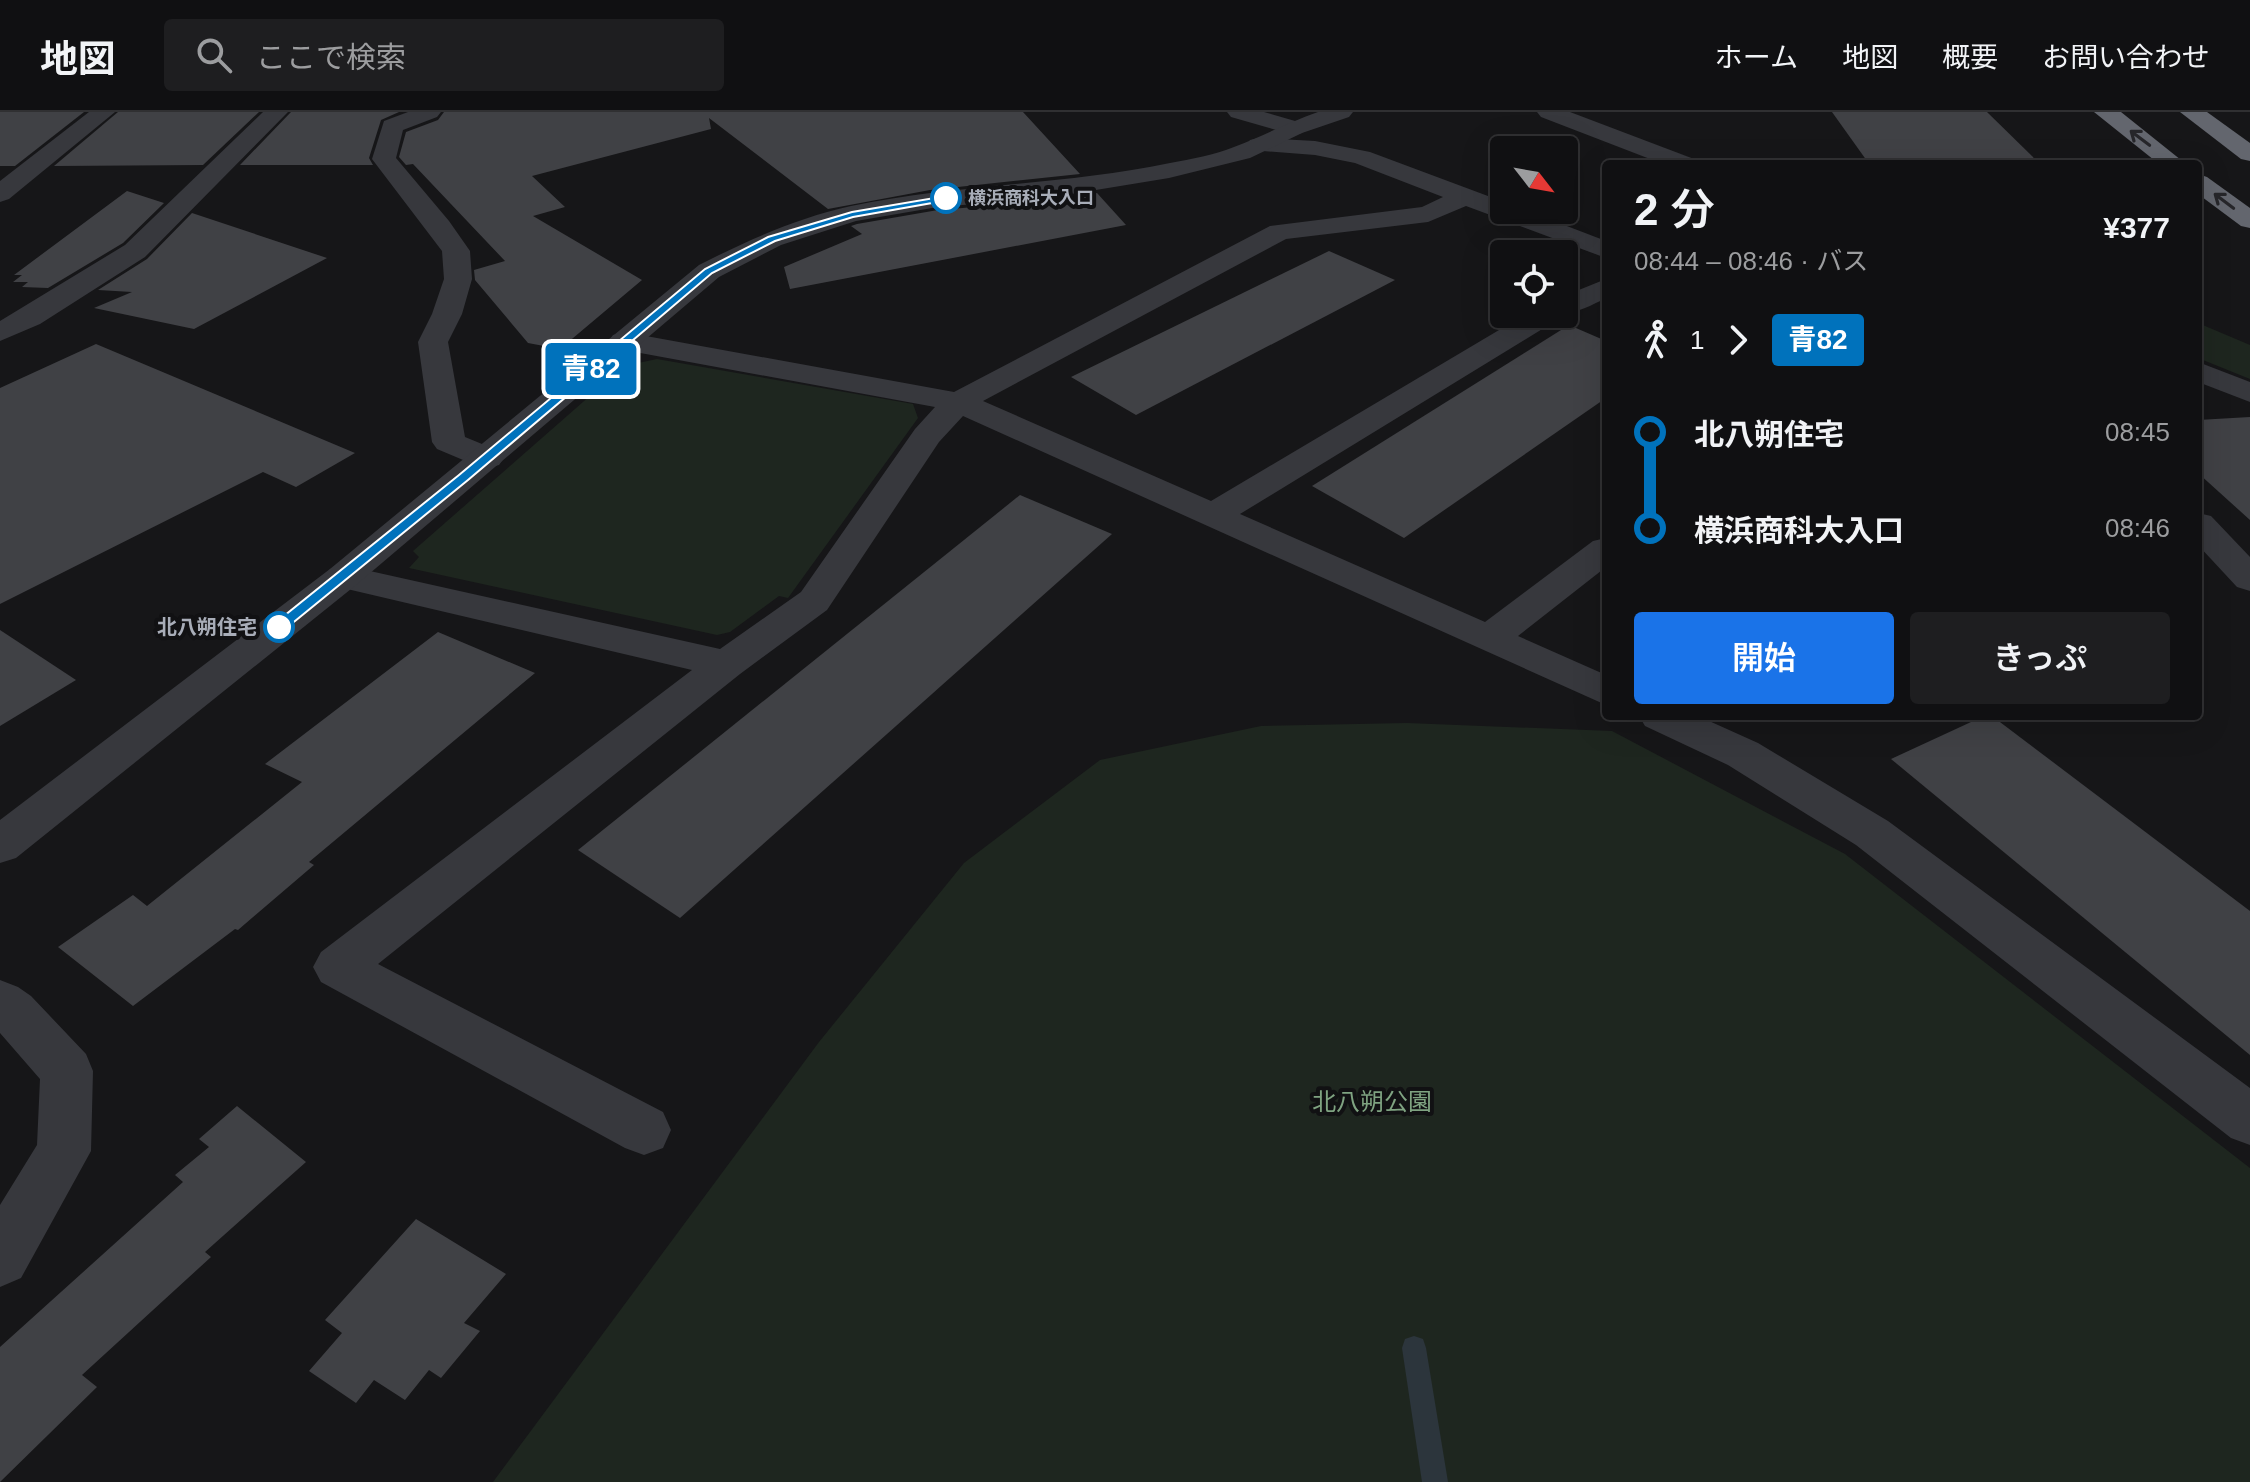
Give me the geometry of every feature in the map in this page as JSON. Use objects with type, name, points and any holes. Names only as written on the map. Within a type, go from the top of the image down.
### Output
[{"type":"highway","points":[[2106,112],[2169,160]]},
{"type":"highway","points":[[2192,112],[2250,154]]},
{"type":"highway","points":[[2216,112],[2250,136]]},
{"type":"highway","points":[[2202,185],[2250,220]]},
{"type":"street","points":[[0,194],[103,112]]},
{"type":"street","points":[[0,332],[30,318],[135,251],[276,112]]},
{"type":"street","points":[[429,112],[392,126],[384,159],[456,251],[458,279],[447,314],[433,342],[449,442],[487,458]]},
{"type":"street","points":[[1239,112],[1294,128]]},
{"type":"street","points":[[0,845],[343,577],[709,271],[771,239],[852,214],[938,199],[1047,190],[1169,171],[1241,153],[1294,128],[1341,112]]},
{"type":"street","points":[[1549,112],[1675,160]]},
{"type":"street","points":[[1259,145],[1315,148],[1361,157],[1602,248]]},
{"type":"street","points":[[0,162],[40,161]]},
{"type":"street","points":[[644,1130],[338,967],[726,664],[814,601],[927,436],[958,402],[1279,232],[1428,214],[1466,196]]},
{"type":"street","points":[[1578,300],[1602,290]]},
{"type":"street","points":[[1211,516],[1524,328]]},
{"type":"street","points":[[624,341],[958,402],[1602,689]]},
{"type":"street","points":[[2202,373],[2250,393]]},
{"type":"street","points":[[2202,528],[2250,579]]},
{"type":"street","points":[[1490,638],[1602,552]]},
{"type":"street","points":[[343,577],[726,664]]},
{"type":"street","points":[[1669,720],[1743,754],[1872,833],[2250,1120]]},
{"type":"street","points":[[0,1002],[67,1071],[64,1151],[0,1258]]},
{"type":"green space","points":[[2202,325],[2250,345],[2250,379],[2202,360]]},
{"type":"green space","points":[[657,359],[913,404],[918,418],[788,598],[779,596],[730,632],[717,635],[409,568],[419,557],[413,551],[624,366]]},
{"type":"green space","name":"北八朔公園","points":[[1407,723],[1612,731],[1845,854],[2250,1168],[2250,1482],[493,1482],[819,1042],[964,863],[1100,760],[1261,726]]},
{"type":"building","points":[[0,112],[84,112],[15,166],[0,166]]},
{"type":"building","points":[[118,112],[259,112],[203,165],[54,166]]},
{"type":"building","points":[[291,112],[399,112],[381,120],[369,158],[373,165],[240,165]]},
{"type":"building","points":[[444,112],[1023,112],[1080,174],[930,190],[828,209],[709,118],[711,129],[532,176],[565,207],[533,216],[642,280],[560,349],[528,343],[475,280],[474,270],[505,261],[413,164],[406,165],[399,157],[406,132],[438,120]]},
{"type":"building","points":[[1832,112],[1987,112],[2036,160],[1866,160]]},
{"type":"building","points":[[127,191],[164,203],[123,243],[48,288],[22,287],[28,282],[13,282],[22,275],[14,275]]},
{"type":"building","points":[[1097,193],[1126,225],[790,289],[784,267],[862,234],[851,226],[857,224],[938,210],[1047,201]]},
{"type":"building","points":[[192,213],[327,258],[194,329],[94,308],[132,292],[98,290],[147,259]]},
{"type":"building","points":[[1329,251],[1395,280],[1136,415],[1071,377]]},
{"type":"building","points":[[1564,328],[1576,328],[1602,339],[1602,401],[1404,538],[1312,486]]},
{"type":"building","points":[[96,344],[355,453],[296,487],[263,472],[0,604],[0,388]]},
{"type":"building","points":[[2250,417],[2250,520],[2202,477],[2202,420]]},
{"type":"building","points":[[1020,495],[1112,534],[680,918],[578,850]]},
{"type":"building","points":[[0,630],[76,680],[0,726]]},
{"type":"building","points":[[438,632],[535,673],[309,862],[314,865],[238,930],[235,929],[133,1006],[58,947],[133,895],[147,906],[302,782],[265,764]]},
{"type":"building","points":[[1975,720],[1997,720],[2250,911],[2250,1055],[1891,759]]},
{"type":"building","points":[[237,1106],[306,1162],[205,1252],[211,1257],[82,1375],[97,1387],[0,1482],[0,1347],[183,1182],[175,1175],[209,1147],[199,1139]]},
{"type":"building","points":[[416,1219],[506,1274],[464,1323],[480,1331],[441,1378],[429,1370],[405,1400],[374,1380],[356,1403],[309,1371],[342,1333],[325,1320]]},
{"type":"waterway","points":[[1414,1348],[1435,1482]]},
{"type":"bus line","name":"青82","points":[[279,627],[463,478],[680,292],[709,271],[771,239],[852,214],[946,198]]},
{"type":"place","name":"横浜商科大入口","points":[[946,198]]},
{"type":"place","name":"北八朔住宅","points":[[279,627]]}]
